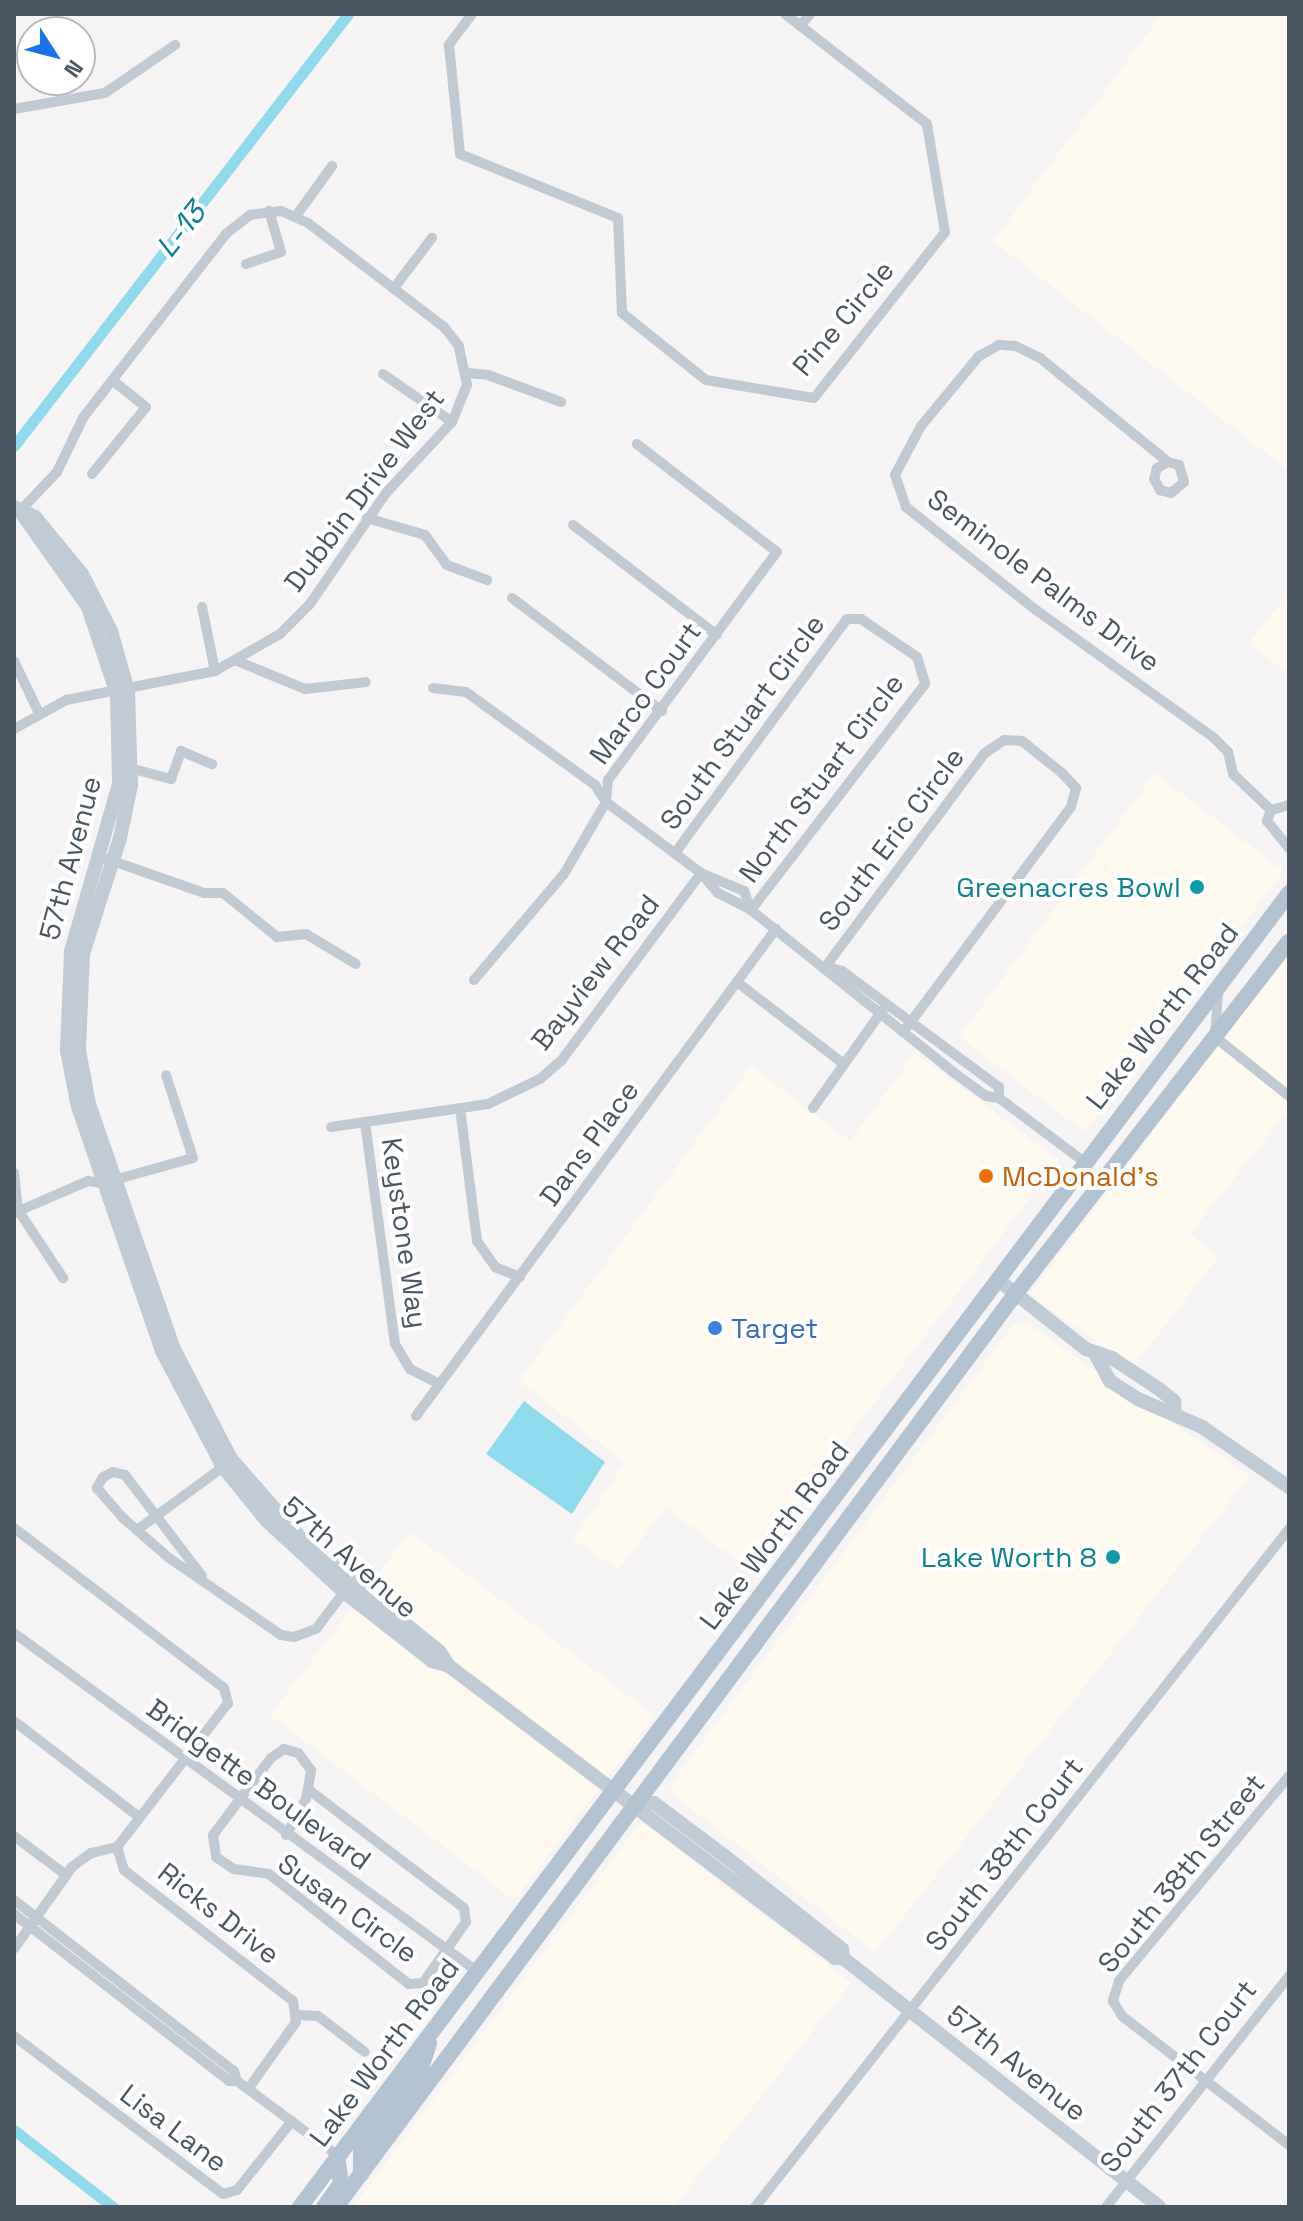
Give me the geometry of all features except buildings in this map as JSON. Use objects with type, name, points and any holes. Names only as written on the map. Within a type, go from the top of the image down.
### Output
[{"type":"main road","name":"Lake Worth Road","points":[[300,2207],[893,1419],[1083,1161],[1289,893]]},
{"type":"main road","name":"Lake Worth Road","points":[[336,2207],[1016,1293],[1289,941]]},
{"type":"main road","points":[[826,1548],[829,1523],[883,1447],[893,1419]]},
{"type":"main road","points":[[754,1645],[760,1622],[806,1561],[811,1549],[808,1532]]},
{"type":"main road","points":[[361,2174],[361,2148],[422,2065],[434,2030]]},
{"type":"main road","points":[[324,2207],[341,2184],[337,2155]]},
{"type":"street","name":"Pine Circle","points":[[472,14],[449,45],[460,154],[618,218],[622,313],[706,380],[814,398],[945,232],[927,124],[785,14]]},
{"type":"street","points":[[800,26],[810,14]]},
{"type":"street","points":[[14,109],[105,93],[175,45]]},
{"type":"street","points":[[296,216],[332,166]]},
{"type":"street","points":[[17,509],[57,472],[78,425],[231,227],[269,211],[281,252],[246,264]]},
{"type":"street","name":"Dubbin Drive West","points":[[14,729],[38,711],[66,700],[123,693],[215,671],[237,661],[299,616],[367,518],[452,422],[463,401],[467,373],[450,333],[296,216],[269,211]]},
{"type":"street","points":[[394,288],[432,238]]},
{"type":"street","name":"Seminole Palms Drive","points":[[1168,462],[1040,358],[1015,346],[999,345],[979,356],[921,426],[895,475],[906,507],[1036,610],[1214,738],[1228,752],[1233,774],[1271,810],[1267,821],[1272,832],[1289,848]]},
{"type":"street","points":[[467,373],[488,375],[561,402]]},
{"type":"street","points":[[383,374],[452,422]]},
{"type":"street","points":[[92,474],[146,407],[112,380]]},
{"type":"street","name":"Marco Court","points":[[474,980],[564,874],[606,802],[608,780],[777,552],[637,444]]},
{"type":"street","name":"57th Avenue","points":[[17,509],[88,607],[123,693],[126,767],[106,859],[71,951],[65,1015],[71,1079],[173,1347],[231,1459],[305,1543],[439,1651],[449,1666],[614,1790],[635,1803],[654,1803],[842,1949],[843,1958],[1159,2207]]},
{"type":"street","points":[[367,518],[425,535],[447,565],[487,580]]},
{"type":"street","points":[[573,525],[717,635]]},
{"type":"street","points":[[512,598],[662,711]]},
{"type":"street","points":[[202,607],[215,671]]},
{"type":"street","name":"North Stuart Circle","points":[[751,910],[925,684],[917,657],[861,619],[847,619]]},
{"type":"street","name":"South Stuart Circle","points":[[675,853],[847,619]]},
{"type":"street","points":[[14,661],[38,711]]},
{"type":"street","points":[[237,661],[305,689],[366,682]]},
{"type":"street","points":[[433,688],[466,692],[595,785],[606,802],[701,873],[744,891],[751,910],[826,966],[845,988],[909,1021],[999,1087],[999,1098]]},
{"type":"street","name":"South Eric Circle","points":[[826,966],[985,753],[997,745],[1022,741],[1076,788],[1071,807],[909,1021]]},
{"type":"street","points":[[126,767],[171,779],[181,751],[212,764]]},
{"type":"street","points":[[1271,810],[1289,805]]},
{"type":"street","points":[[106,859],[204,893],[223,893],[277,937],[306,934],[356,964]]},
{"type":"street","name":"Bayview Road","points":[[331,1127],[460,1108],[512,1095],[556,1066],[701,873]]},
{"type":"street","name":"Dans Place","points":[[439,1384],[776,929]]},
{"type":"street","points":[[1225,976],[1214,1006],[1215,1037],[1289,1096]]},
{"type":"street","points":[[737,982],[844,1064]]},
{"type":"street","points":[[884,1009],[903,1032],[986,1096],[999,1098],[1083,1161]]},
{"type":"street","points":[[813,1108],[884,1009]]},
{"type":"street","points":[[903,1032],[909,1021]]},
{"type":"street","points":[[16,1212],[74,1185],[109,1181],[193,1158],[166,1075]]},
{"type":"street","points":[[460,1108],[477,1241],[495,1267],[520,1277]]},
{"type":"street","name":"Keystone Way","points":[[365,1122],[395,1344],[410,1369],[439,1384]]},
{"type":"street","points":[[14,1173],[16,1212],[63,1278]]},
{"type":"street","name":"57th Avenue","points":[[109,1181],[162,1351],[223,1467],[266,1520],[344,1592],[432,1661],[449,1666]]},
{"type":"street","points":[[997,1279],[1096,1355],[1110,1381],[1242,1451],[1289,1487]]},
{"type":"street","points":[[1096,1355],[1112,1358],[1159,1389],[1174,1401],[1175,1415]]},
{"type":"street","points":[[416,1416],[439,1384]]},
{"type":"street","points":[[137,1530],[223,1467]]},
{"type":"street","points":[[202,1576],[125,1475],[113,1472],[103,1477],[97,1488],[105,1502],[169,1558],[202,1576],[260,1624],[294,1637],[316,1629],[344,1592]]},
{"type":"street","points":[[14,1528],[224,1688],[225,1710],[117,1847],[84,1857],[66,1875],[14,1949]]},
{"type":"street","name":"South 38th Court","points":[[755,2207],[1289,1529]]},
{"type":"street","name":"Bridgette Boulevard","points":[[14,1633],[286,1835],[478,1972]]},
{"type":"street","points":[[14,1721],[139,1817]]},
{"type":"street","points":[[239,1800],[271,1758],[284,1749],[308,1764],[308,1789]]},
{"type":"street","name":"South 38th Street","points":[[1205,2081],[1122,2016],[1113,2001],[1119,1981],[1289,1776]]},
{"type":"street","name":"Susan Circle","points":[[239,1800],[213,1835],[213,1850],[227,1867],[269,1874],[409,1984],[423,1983],[466,1922],[464,1908],[308,1789],[286,1835]]},
{"type":"street","points":[[14,1836],[66,1875]]},
{"type":"street","name":"Ricks Drive","points":[[117,1847],[124,1870],[293,2001],[297,2015]]},
{"type":"street","points":[[14,1900],[35,1923],[234,2071],[237,2081],[337,2155]]},
{"type":"street","points":[[14,1914],[35,1923]]},
{"type":"street","name":"South 37th Court","points":[[1106,2207],[1289,1976]]},
{"type":"street","points":[[248,2089],[297,2015],[318,2016],[365,2052]]},
{"type":"street","name":"Lisa Lane","points":[[14,2036],[223,2194],[237,2190],[292,2121]]},
{"type":"street","points":[[1205,2081],[1289,2145]]},
{"type":"shaded area","points":[[1162,14],[1289,14],[1289,471],[993,241]]},
{"type":"shaded area","points":[[1289,592],[1289,673],[1248,644]]},
{"type":"shaded area","name":"Greenacres Bowl","points":[[1155,773],[1284,871],[1084,1132],[959,1037]]},
{"type":"shaded area","points":[[1289,951],[1289,1110],[1190,1234],[1219,1256],[1133,1367],[1030,1295]]},
{"type":"shaded area","points":[[915,1053],[1059,1160],[748,1569],[666,1508],[618,1570],[573,1539],[625,1463],[519,1381],[751,1066],[850,1141]]},
{"type":"shaded area","points":[[1013,1325],[1030,1325],[1250,1476],[875,1953],[675,1796],[671,1784]]},
{"type":"shaded area","points":[[410,1532],[655,1716],[514,1900],[270,1715]]},
{"type":"shaded area","points":[[641,1821],[851,1983],[674,2207],[353,2207]]},
{"type":"water","points":[[524,1401],[605,1462],[572,1514],[486,1454]]},
{"type":"waterway","name":"L-13","points":[[14,446],[348,14]]},
{"type":"waterway","points":[[14,2130],[113,2207]]},
{"type":"place","name":"Greenacres Bowl","points":[[1197,887]]},
{"type":"place","name":"McDonald's","points":[[986,1176]]},
{"type":"place","name":"Target","points":[[715,1328]]},
{"type":"place","name":"Lake Worth 8","points":[[1113,1557]]}]
